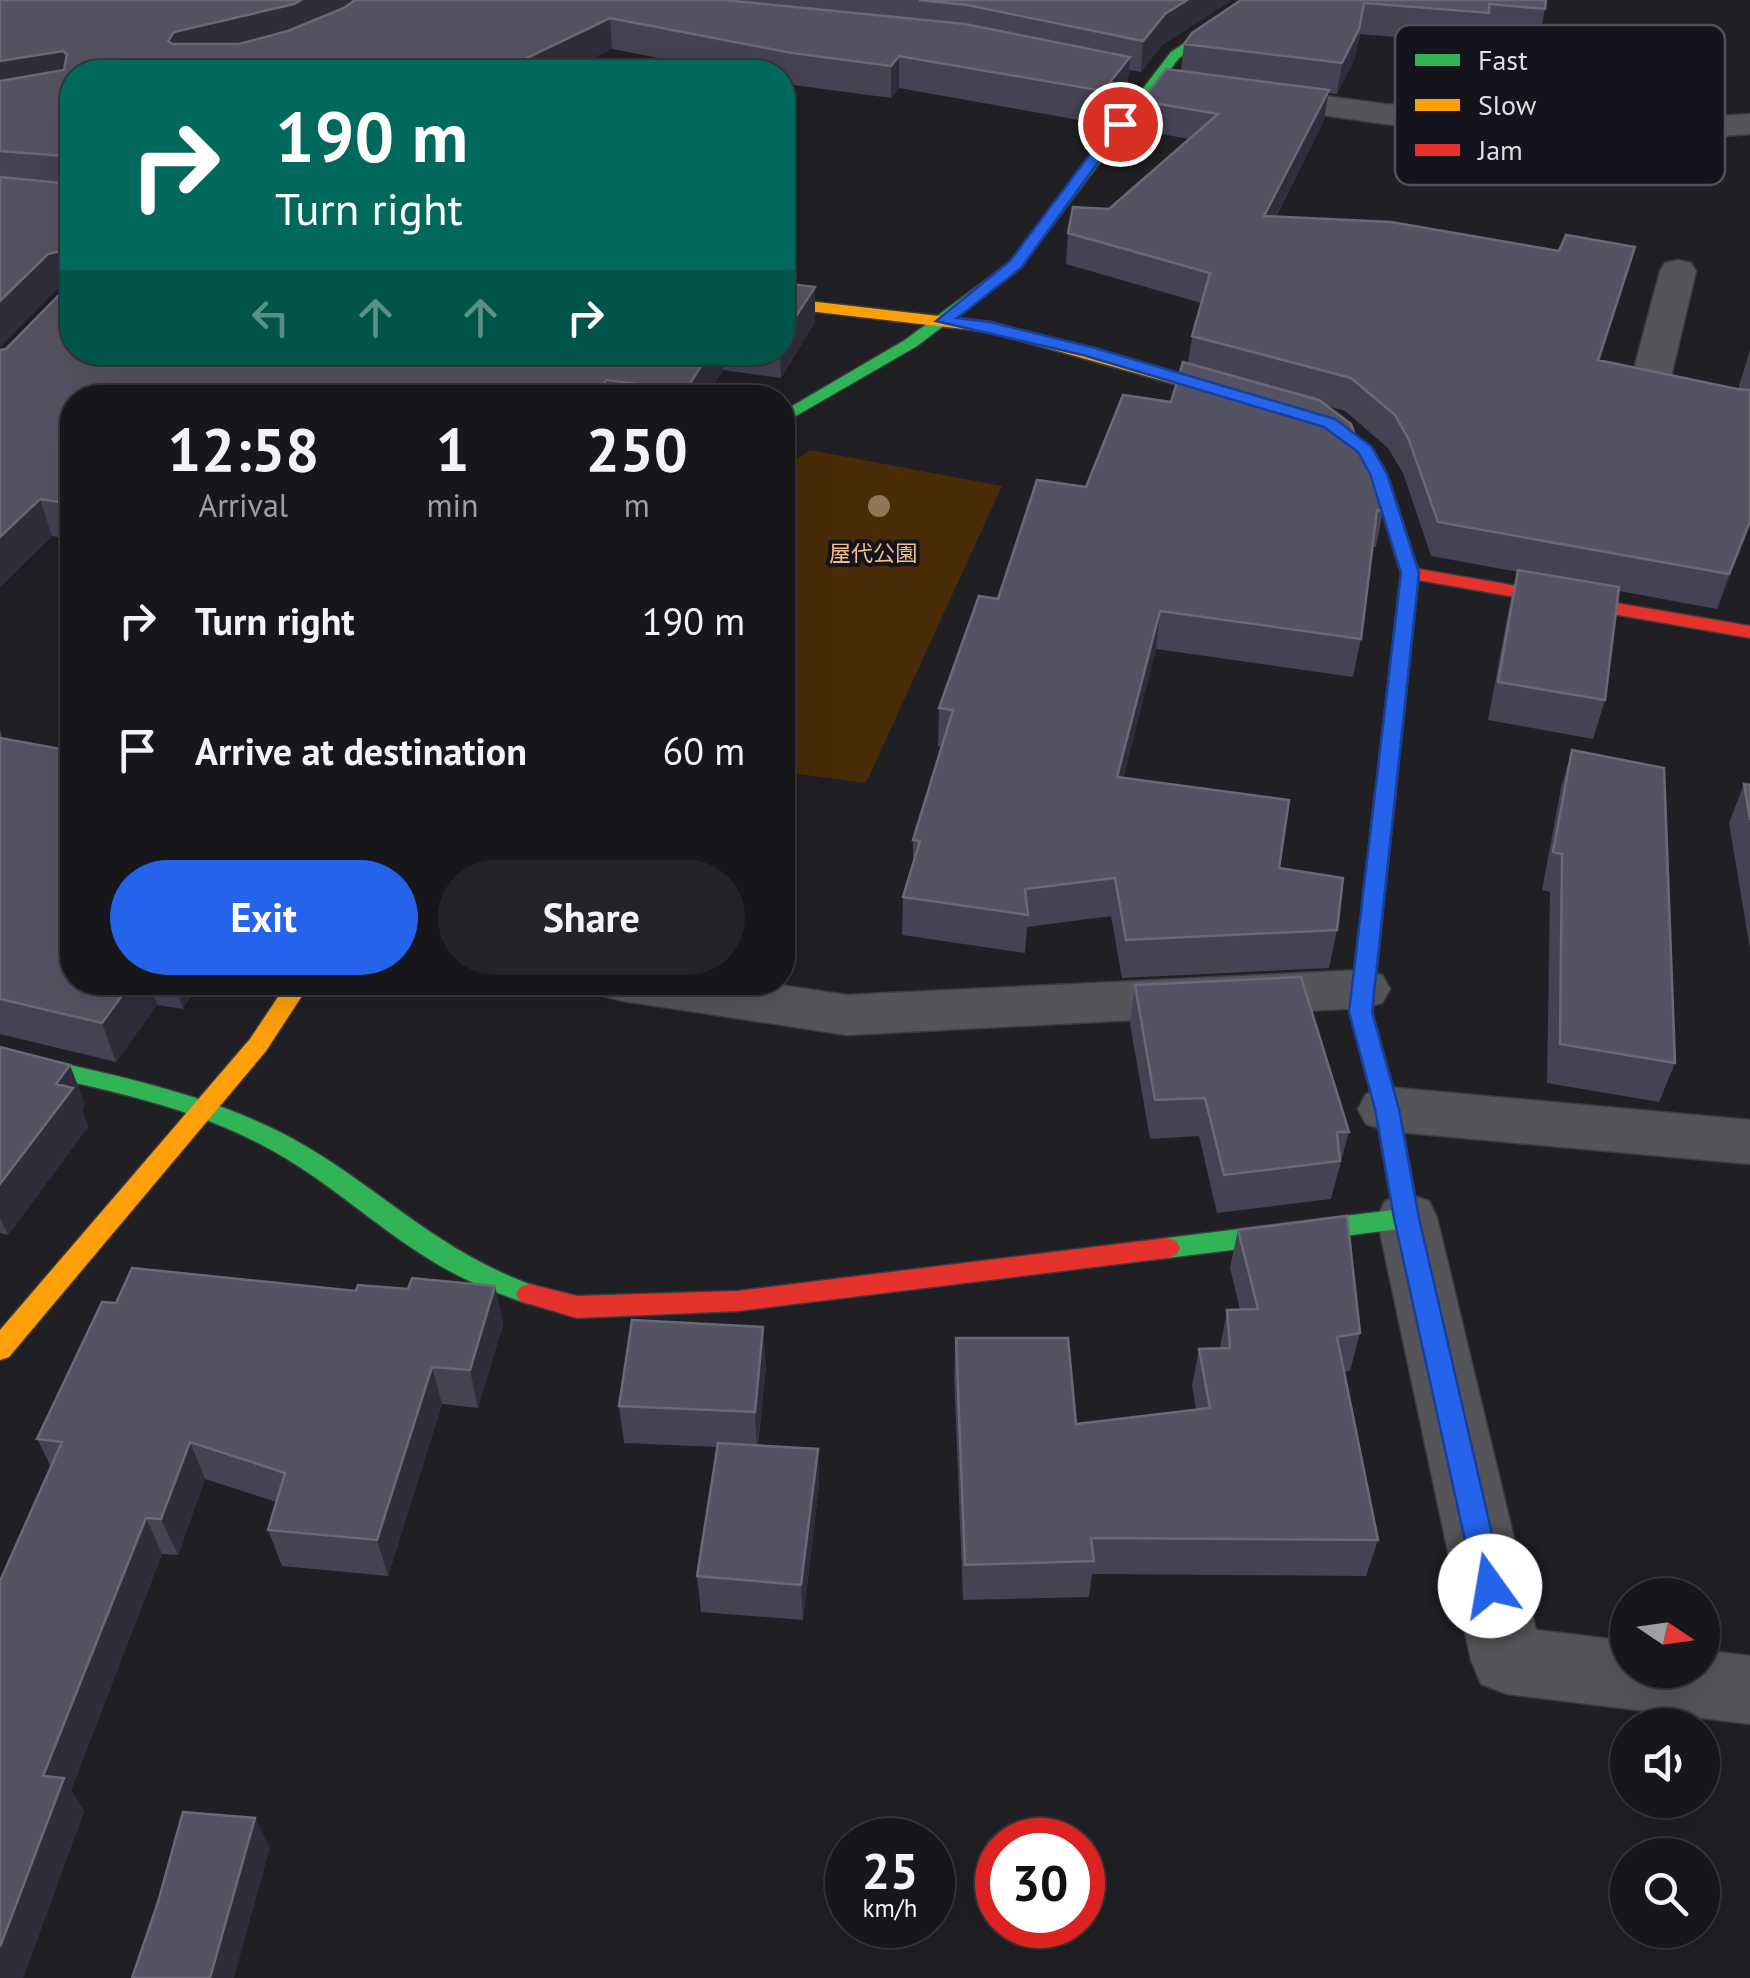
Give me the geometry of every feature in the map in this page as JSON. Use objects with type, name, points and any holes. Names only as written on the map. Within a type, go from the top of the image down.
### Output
[{"type":"street","points":[[795,411],[944,321],[1015,264],[1166,86],[1175,55],[1259,0]]},
{"type":"street","points":[[1218,92],[1395,115]]},
{"type":"street","points":[[1725,125],[1750,124]]},
{"type":"street","points":[[1678,271],[1650,384],[1750,409]]},
{"type":"street","points":[[795,304],[990,327],[1089,352],[1330,423],[1365,450],[1378,474],[1410,573],[1361,1012],[1387,1109],[1406,1218],[1506,1660],[1750,1690]]},
{"type":"street","points":[[1410,573],[1750,632]]},
{"type":"street","points":[[711,995],[846,1015],[1363,989]]},
{"type":"street","points":[[0,1348],[258,1045],[291,995]]},
{"type":"street","points":[[0,1057],[204,1110],[304,1156],[436,1255],[521,1292],[576,1307],[738,1301],[1406,1218]]},
{"type":"street","points":[[1387,1109],[1750,1142]]},
{"type":"green space","name":"屋代公園","points":[[810,450],[1002,486],[866,783],[795,774],[795,460]]},
{"type":"building","points":[[0,0],[301,0],[174,32],[168,41],[239,44],[288,31],[355,0],[724,0],[965,24],[1130,57],[1103,91],[899,56],[891,66],[792,53],[610,18],[523,60],[66,60],[63,51],[0,61]]},
{"type":"building","points":[[919,0],[1187,0],[1165,14],[1143,41],[967,5]]},
{"type":"building","points":[[1241,0],[1546,0],[1545,9],[1489,4],[1489,13],[1364,3],[1359,29],[1342,63],[1184,44],[1192,33]]},
{"type":"building","points":[[1166,69],[1329,90],[1264,216],[1391,222],[1559,251],[1566,235],[1635,247],[1598,360],[1750,390],[1750,521],[1729,574],[1438,522],[1409,440],[1395,415],[1351,378],[1192,336],[1210,273],[1068,233],[1073,207],[1109,209],[1218,114],[1142,101]]},
{"type":"building","points":[[60,71],[60,156],[0,151],[0,81]]},
{"type":"building","points":[[0,177],[60,183],[60,251],[48,254],[0,301]]},
{"type":"building","points":[[795,285],[815,287],[795,318]]},
{"type":"building","points":[[60,294],[60,365],[702,365],[689,385],[607,380],[602,385],[60,385],[60,502],[40,499],[0,537],[0,350],[6,349]]},
{"type":"building","points":[[1183,362],[1319,400],[1351,424],[1383,511],[1377,510],[1361,639],[1160,611],[1117,777],[1289,800],[1279,868],[1343,878],[1337,930],[1126,940],[1115,878],[1025,889],[1028,915],[903,897],[920,841],[913,840],[953,710],[939,708],[979,596],[998,599],[1037,480],[1086,487],[1123,395],[1171,402]]},
{"type":"building","points":[[1518,570],[1619,587],[1605,700],[1498,682]]},
{"type":"building","points":[[0,738],[60,749],[60,995],[122,995],[102,1023],[0,999]]},
{"type":"building","points":[[1572,750],[1664,768],[1675,1063],[1560,1044],[1562,854],[1553,852]]},
{"type":"building","points":[[1744,784],[1750,785],[1750,820]]},
{"type":"building","points":[[1301,977],[1349,1132],[1337,1132],[1340,1161],[1224,1175],[1205,1098],[1155,1100],[1135,985]]},
{"type":"building","points":[[0,1047],[70,1065],[56,1084],[73,1088],[0,1184]]},
{"type":"building","points":[[1347,1216],[1360,1333],[1337,1337],[1378,1540],[1091,1538],[1094,1561],[965,1565],[956,1338],[1068,1338],[1076,1424],[1210,1408],[1199,1349],[1230,1348],[1227,1310],[1258,1309],[1238,1230]]},
{"type":"building","points":[[132,1268],[356,1291],[358,1285],[408,1289],[412,1278],[495,1286],[470,1370],[432,1367],[377,1540],[268,1530],[285,1473],[190,1442],[161,1519],[146,1518],[43,1776],[64,1778],[0,1947],[0,1581],[62,1442],[37,1439],[102,1302],[116,1303]]},
{"type":"building","points":[[632,1320],[763,1327],[755,1412],[619,1406]]},
{"type":"building","points":[[718,1443],[818,1449],[801,1585],[697,1576]]},
{"type":"building","points":[[183,1812],[255,1818],[210,1978],[132,1978],[158,1902]]},
{"type":"traffic: fast","points":[[795,411],[911,343],[1015,265],[1175,55],[1259,0]]},
{"type":"traffic: fast","points":[[1167,1248],[1407,1218],[1387,1109],[1361,1012],[1386,788]]},
{"type":"traffic: fast","points":[[0,1057],[156,1095],[268,1137],[303,1156],[465,1269],[529,1294]]},
{"type":"traffic: slow","points":[[795,304],[991,327],[1329,423],[1365,450],[1378,474],[1402,548]]},
{"type":"traffic: slow","points":[[0,1349],[258,1045],[291,995]]},
{"type":"traffic: jam","points":[[1402,548],[1410,573],[1750,632]]},
{"type":"traffic: jam","points":[[1386,788],[1410,573]]},
{"type":"traffic: jam","points":[[529,1294],[577,1307],[738,1301],[1167,1248]]},
{"type":"route","points":[[1120,124],[1015,264],[944,321],[990,327],[1089,352],[1330,423],[1365,450],[1378,474],[1410,573],[1361,1012],[1387,1109],[1406,1218],[1490,1586]]}]
